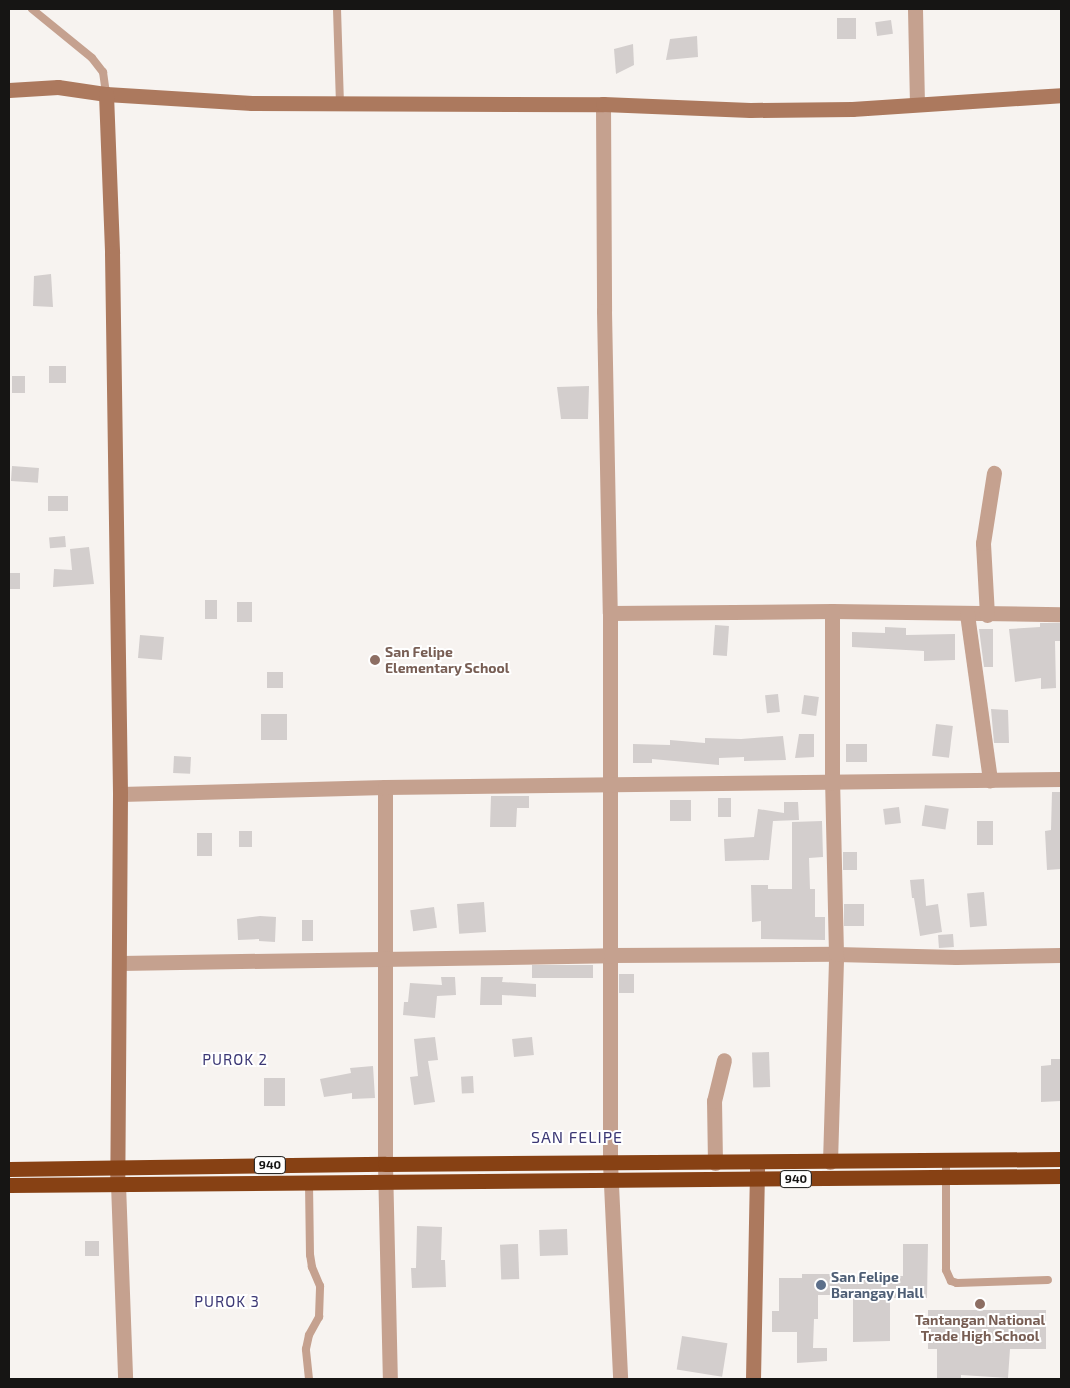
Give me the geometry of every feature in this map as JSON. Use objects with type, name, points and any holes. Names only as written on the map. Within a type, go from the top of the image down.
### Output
[{"type":"highway","name":"940","points":[[9,1169],[1061,1159]]},
{"type":"highway","name":"940","points":[[9,1184],[1061,1176]]},
{"type":"main road","points":[[9,90],[58,87],[106,94],[252,104],[603,104],[750,110],[852,109],[917,103],[1061,95]]},
{"type":"main road","points":[[106,94],[112,253],[120,794],[118,1184]]},
{"type":"main road","points":[[754,1379],[757,1163]]},
{"type":"street","points":[[915,9],[917,103]]},
{"type":"street","points":[[603,104],[604,311],[610,613],[610,1180],[620,1379]]},
{"type":"street","points":[[987,615],[983,543],[994,473]]},
{"type":"street","points":[[610,613],[832,611],[987,615],[1061,614]]},
{"type":"street","points":[[830,1162],[836,954],[832,783],[832,611]]},
{"type":"street","points":[[967,614],[990,780]]},
{"type":"street","points":[[120,794],[386,787],[1061,779]]},
{"type":"street","points":[[386,787],[385,1164],[390,1379]]},
{"type":"street","points":[[120,963],[611,955],[836,954],[956,957],[1061,955]]},
{"type":"street","points":[[714,1163],[714,1101],[724,1060]]},
{"type":"street","points":[[118,1184],[125,1379]]},
{"type":"lane","points":[[32,9],[98,65],[105,80],[106,94]]},
{"type":"lane","points":[[337,9],[340,104]]},
{"type":"lane","points":[[946,1161],[946,1270],[951,1282],[1048,1280]]},
{"type":"lane","points":[[309,1379],[306,1350],[309,1335],[319,1317],[320,1294],[320,1286],[312,1267],[310,1255],[310,1183]]},
{"type":"building","points":[[837,18],[856,18],[856,39],[837,39]]},
{"type":"building","points":[[891,20],[893,34],[877,36],[875,22]]},
{"type":"building","points":[[697,36],[698,57],[666,60],[670,39]]},
{"type":"building","points":[[633,44],[634,65],[616,74],[614,49]]},
{"type":"building","points":[[51,274],[53,307],[33,306],[34,276]]},
{"type":"building","points":[[49,366],[66,366],[66,383],[49,383]]},
{"type":"building","points":[[12,376],[25,376],[25,393],[12,393]]},
{"type":"building","points":[[589,386],[588,419],[561,419],[557,387]]},
{"type":"building","points":[[12,466],[39,468],[38,483],[11,481]]},
{"type":"building","points":[[48,496],[68,496],[68,511],[48,511]]},
{"type":"building","points":[[65,536],[66,547],[50,548],[49,537]]},
{"type":"building","points":[[89,547],[94,584],[53,587],[54,569],[72,570],[70,549]]},
{"type":"building","points":[[9,573],[20,573],[20,589],[9,589]]},
{"type":"building","points":[[205,600],[217,600],[217,619],[205,619]]},
{"type":"building","points":[[237,602],[252,602],[252,622],[237,622]]},
{"type":"building","points":[[1040,623],[1061,623],[1061,641],[1055,641],[1056,688],[1041,689],[1041,678],[1015,682],[1009,629],[1040,627]]},
{"type":"building","points":[[715,625],[729,626],[727,656],[713,655]]},
{"type":"building","points":[[885,627],[906,628],[906,635],[955,634],[955,660],[924,661],[924,651],[852,647],[852,632],[885,633]]},
{"type":"building","points":[[979,629],[993,629],[993,667],[984,667]]},
{"type":"building","points":[[140,635],[164,637],[162,660],[138,658]]},
{"type":"building","points":[[267,672],[283,672],[283,688],[267,688]]},
{"type":"building","points":[[778,694],[780,712],[767,713],[765,695]]},
{"type":"building","points":[[804,695],[819,697],[816,716],[801,714]]},
{"type":"building","points":[[991,709],[1008,710],[1009,743],[994,743]]},
{"type":"building","points":[[261,714],[287,714],[287,740],[261,740]]},
{"type":"building","points":[[936,724],[953,726],[949,758],[932,756]]},
{"type":"building","points":[[799,734],[814,734],[814,757],[795,758]]},
{"type":"building","points":[[783,736],[786,760],[744,761],[744,757],[719,758],[719,765],[652,759],[652,763],[633,763],[633,744],[670,745],[670,740],[705,743],[705,738],[741,739]]},
{"type":"building","points":[[846,744],[867,744],[867,762],[846,762]]},
{"type":"building","points":[[174,756],[191,757],[190,774],[173,773]]},
{"type":"building","points":[[1052,792],[1061,792],[1061,869],[1047,870],[1045,831],[1051,830]]},
{"type":"building","points":[[491,796],[529,796],[529,808],[517,808],[516,827],[490,827]]},
{"type":"building","points":[[718,798],[731,798],[731,817],[718,817]]},
{"type":"building","points":[[670,800],[691,800],[691,821],[670,821]]},
{"type":"building","points":[[784,802],[798,802],[799,820],[773,821],[769,860],[725,861],[724,839],[754,837],[758,809],[784,813]]},
{"type":"building","points":[[925,805],[949,809],[945,829],[922,826]]},
{"type":"building","points":[[899,807],[901,823],[885,825],[883,809]]},
{"type":"building","points":[[822,821],[823,857],[809,858],[810,889],[815,889],[815,917],[825,917],[825,940],[761,939],[761,921],[752,922],[751,885],[768,885],[768,889],[792,889],[792,822]]},
{"type":"building","points":[[977,821],[993,821],[993,845],[977,845]]},
{"type":"building","points":[[239,831],[252,831],[252,847],[239,847]]},
{"type":"building","points":[[197,833],[212,833],[212,856],[197,856]]},
{"type":"building","points":[[843,852],[857,852],[857,870],[843,870]]},
{"type":"building","points":[[924,879],[926,906],[938,904],[942,932],[920,936],[910,880]]},
{"type":"building","points":[[984,892],[987,926],[970,927],[967,893]]},
{"type":"building","points":[[484,902],[486,932],[459,934],[457,904]]},
{"type":"building","points":[[844,904],[864,904],[864,926],[844,926]]},
{"type":"building","points":[[434,907],[437,928],[413,931],[410,910]]},
{"type":"building","points":[[260,916],[276,917],[275,942],[259,941],[259,939],[238,940],[237,919]]},
{"type":"building","points":[[302,920],[313,920],[313,941],[302,941]]},
{"type":"building","points":[[953,934],[954,947],[939,948],[938,935]]},
{"type":"building","points":[[532,965],[593,965],[593,978],[532,978]]},
{"type":"building","points":[[619,974],[634,974],[634,993],[619,993]]},
{"type":"building","points":[[441,977],[455,977],[456,995],[437,996],[435,1018],[403,1015],[404,1002],[408,1002],[410,983],[442,985]]},
{"type":"building","points":[[481,977],[503,977],[502,982],[536,984],[536,997],[502,995],[502,1005],[480,1005]]},
{"type":"building","points":[[435,1037],[438,1060],[428,1061],[435,1102],[414,1105],[410,1077],[418,1076],[414,1039]]},
{"type":"building","points":[[532,1037],[534,1055],[514,1057],[512,1039]]},
{"type":"building","points":[[769,1052],[770,1087],[753,1088],[752,1053]]},
{"type":"building","points":[[1051,1059],[1061,1059],[1061,1101],[1041,1102],[1041,1066],[1051,1065]]},
{"type":"building","points":[[373,1066],[375,1098],[352,1099],[352,1093],[324,1097],[320,1079],[351,1073],[350,1068]]},
{"type":"building","points":[[473,1076],[474,1093],[462,1094],[461,1077]]},
{"type":"building","points":[[264,1078],[285,1078],[285,1106],[264,1106]]},
{"type":"building","points":[[417,1226],[442,1227],[441,1260],[445,1260],[446,1287],[412,1288],[411,1268],[416,1268]]},
{"type":"building","points":[[567,1229],[568,1255],[540,1256],[539,1230]]},
{"type":"building","points":[[85,1241],[99,1241],[99,1256],[85,1256]]},
{"type":"building","points":[[518,1244],[519,1279],[501,1280],[500,1245]]},
{"type":"building","points":[[903,1244],[928,1244],[927,1298],[890,1298],[890,1341],[853,1342],[853,1295],[818,1295],[818,1319],[814,1319],[813,1348],[827,1348],[827,1361],[797,1363],[797,1332],[772,1332],[772,1311],[779,1311],[779,1278],[802,1278],[802,1274],[841,1274],[841,1277],[903,1276]]},
{"type":"building","points":[[928,1310],[1046,1310],[1046,1349],[1010,1349],[1008,1378],[961,1375],[961,1379],[937,1379],[937,1349],[928,1349]]},
{"type":"building","points":[[682,1336],[727,1343],[722,1377],[677,1370]]},
{"type":"place","name":"San Felipe Elementary School","points":[[375,660]]},
{"type":"place","name":"San Felipe Barangay Hall","points":[[821,1285]]},
{"type":"place","name":"Tantangan National Trade High School","points":[[980,1304]]},
{"type":"district","name":"PUROK 2","points":[[235,1060]]},
{"type":"district","name":"SAN FELIPE","points":[[577,1137]]},
{"type":"district","name":"PUROK 3","points":[[227,1302]]}]
